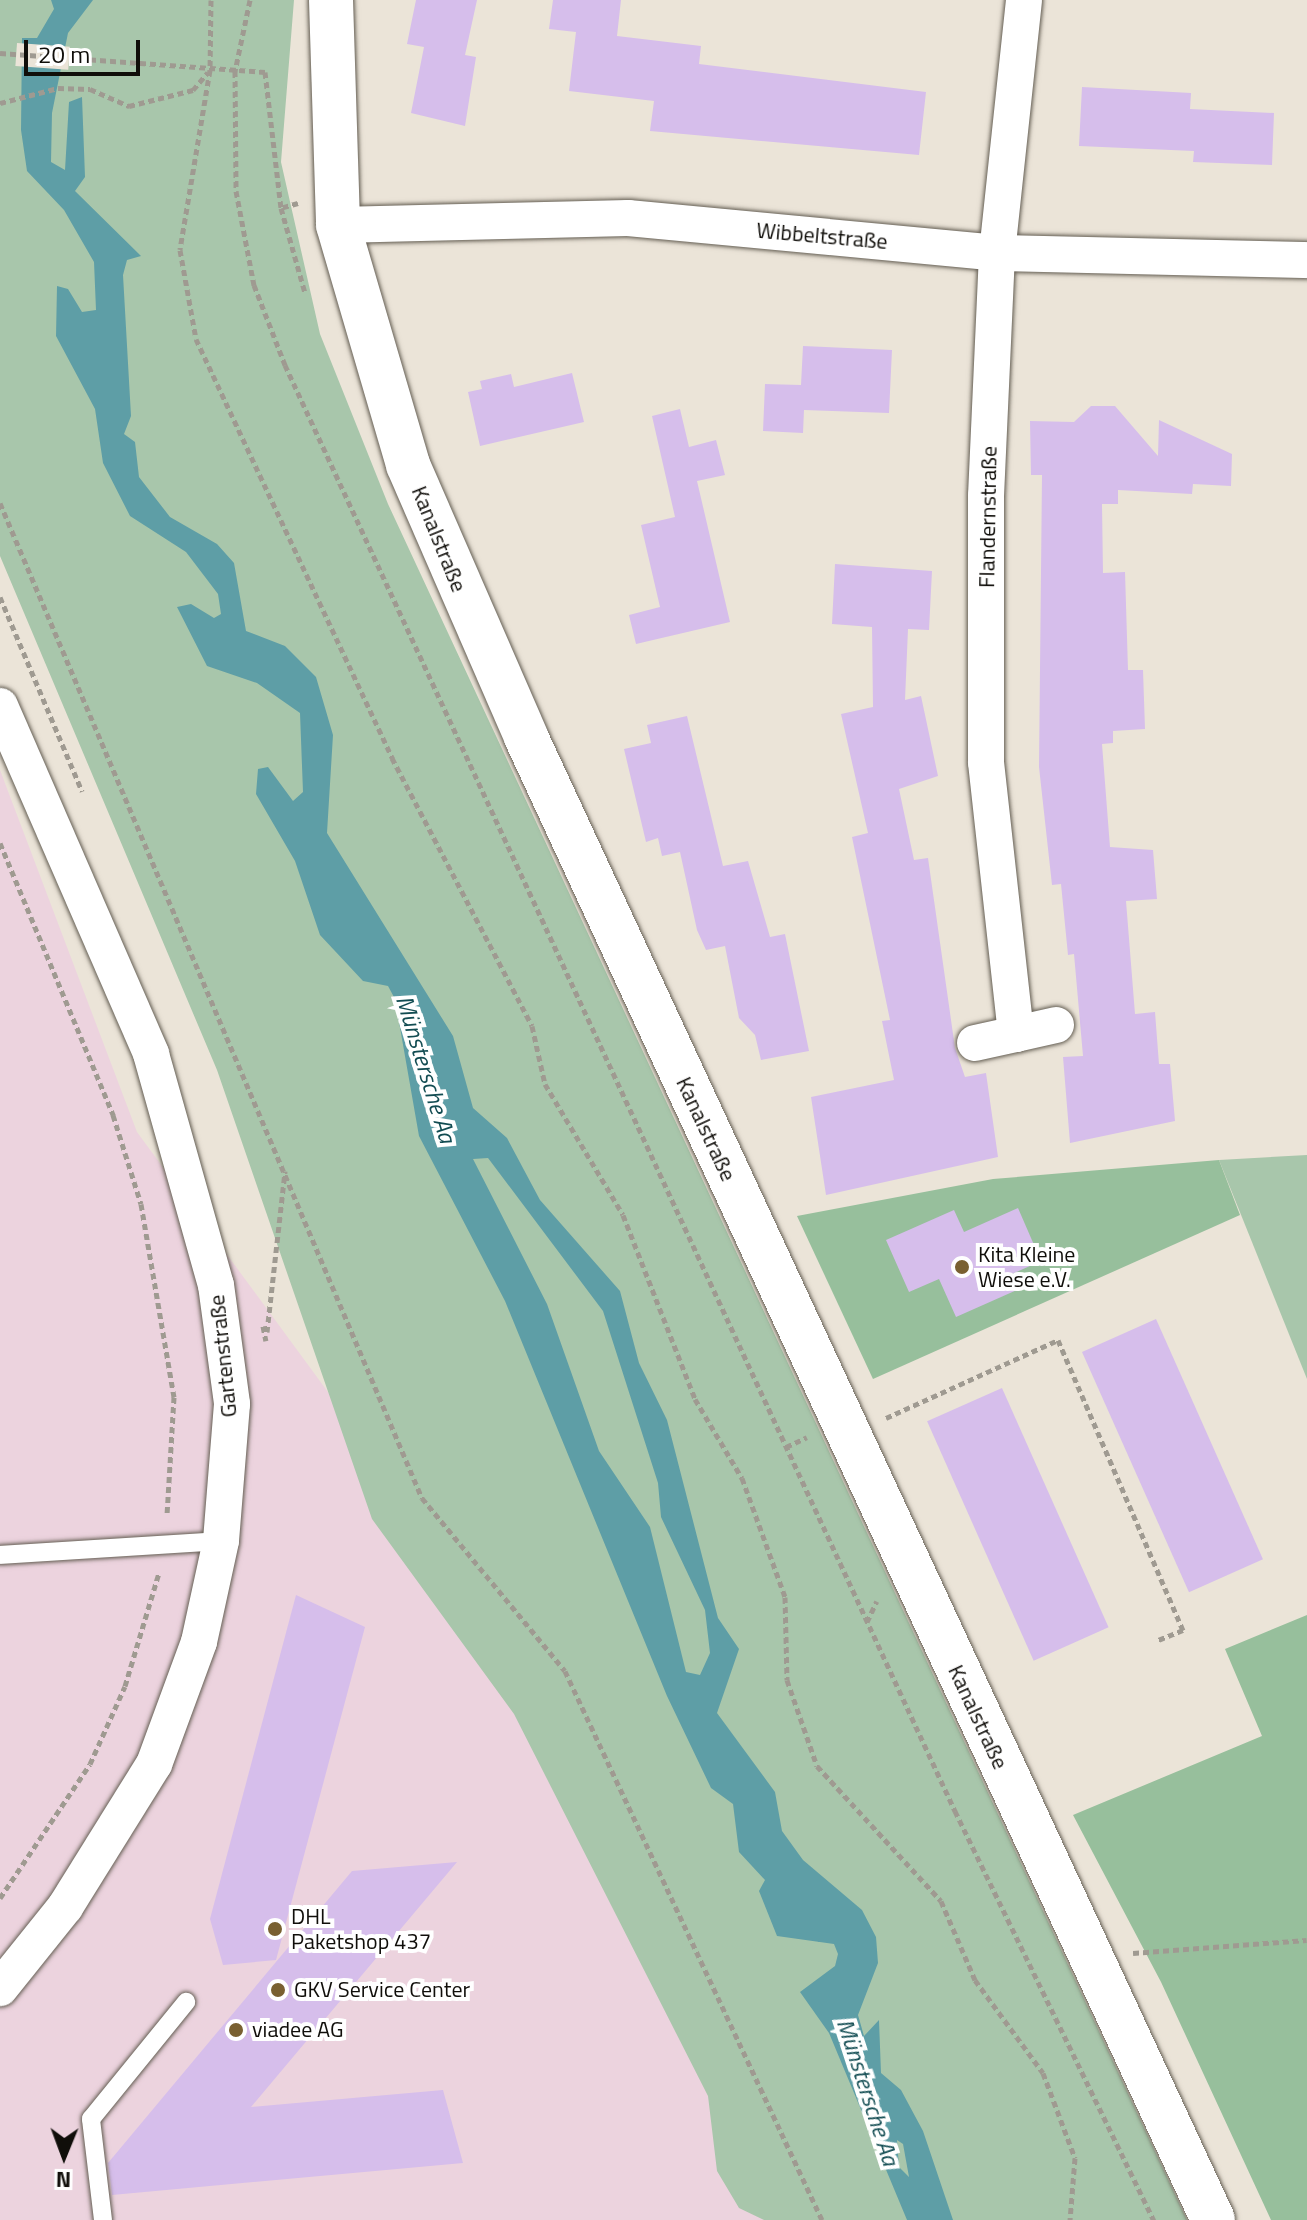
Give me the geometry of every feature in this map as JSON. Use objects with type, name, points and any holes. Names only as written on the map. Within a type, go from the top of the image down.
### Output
[{"type":"main road","name":"Kanalstraße","points":[[331,0],[338,225],[404,451],[460,592],[1213,2220]]},
{"type":"street","name":"Flandernstraße","points":[[1016,1034],[986,762],[986,496],[997,253],[1024,0]]},
{"type":"street","name":"Wibbeltstraße","points":[[338,225],[628,218],[997,253],[1307,260]]},
{"type":"street","name":"Gartenstraße","points":[[0,706],[151,1054],[191,1185],[216,1285],[232,1404],[221,1541],[199,1642],[154,1764],[65,1907],[0,1988]]},
{"type":"street","points":[[975,1043],[1056,1025]]},
{"type":"lane","points":[[0,1555],[221,1541]]},
{"type":"lane","points":[[103,2220],[91,2119],[186,2002]]},
{"type":"path","points":[[211,0],[210,70],[180,250],[196,339],[392,758],[532,1026],[545,1084],[623,1215],[695,1399],[742,1478],[785,1597],[787,1680],[817,1766],[941,1901],[975,1980],[1043,2073],[1075,2158],[1070,2220]]},
{"type":"path","points":[[250,0],[235,71],[236,191],[254,285],[285,365],[955,1811],[1071,2039],[1154,2220]]},
{"type":"path","points":[[0,53],[187,69],[265,72],[281,208],[305,293]]},
{"type":"path","points":[[0,103],[58,88],[90,89],[129,106],[193,90],[210,70]]},
{"type":"path","points":[[281,208],[299,202]]},
{"type":"path","points":[[0,503],[422,1498],[565,1671],[822,2220]]},
{"type":"path","points":[[0,843],[107,1100],[141,1204],[174,1397],[163,1545],[139,1644],[96,1751],[0,1898]]},
{"type":"path","points":[[266,1341],[285,1170]]},
{"type":"path","points":[[880,1421],[1058,1340],[1183,1630],[1158,1640]]},
{"type":"path","points":[[786,1447],[812,1435]]},
{"type":"path","points":[[1094,1967],[1126,1954],[1307,1940]]},
{"type":"path","points":[[1071,2039],[1076,2031]]},
{"type":"shaded area","points":[[0,770],[137,1132],[546,1689],[778,2220],[0,2220]]},
{"type":"green space","points":[[0,0],[294,0],[281,162],[320,334],[388,504],[1187,2220],[764,2220],[739,2208],[717,2171],[708,2096],[514,1714],[372,1519],[217,1070],[0,556]]},
{"type":"green space","points":[[1307,1155],[1307,1379],[1219,1160]]},
{"type":"green space","points":[[1219,1160],[1240,1215],[873,1379],[797,1216],[993,1179]]},
{"type":"green space","points":[[1307,1615],[1307,2220],[1271,2220],[1161,1982],[1073,1815],[1262,1736],[1225,1649]]},
{"type":"water","name":"Münstersche Aa","points":[[51,0],[93,0],[68,33],[52,113],[51,162],[65,170],[69,102],[82,97],[85,177],[75,191],[141,256],[127,260],[123,275],[131,416],[124,434],[135,442],[139,477],[170,517],[217,544],[234,563],[246,631],[285,646],[316,677],[333,735],[327,833],[453,1036],[473,1108],[507,1138],[540,1200],[620,1291],[639,1363],[667,1420],[718,1618],[739,1649],[717,1713],[775,1792],[782,1831],[803,1860],[862,1910],[876,1937],[878,1963],[858,2015],[864,2036],[879,2020],[881,2073],[901,2090],[923,2131],[953,2220],[907,2220],[829,2033],[800,1992],[835,1966],[838,1954],[834,1944],[777,1936],[759,1891],[765,1880],[739,1852],[733,1804],[711,1788],[667,1696],[505,1301],[419,1136],[395,999],[388,986],[363,981],[320,935],[295,861],[256,794],[258,769],[268,767],[293,801],[303,792],[300,713],[257,683],[207,666],[177,607],[191,604],[214,618],[221,614],[218,594],[186,552],[130,516],[103,463],[95,409],[56,336],[57,286],[68,289],[82,312],[96,310],[94,262],[64,210],[27,171],[21,130],[22,38],[37,38],[54,9]],"holes":[[[488,1158],[603,1311],[658,1483],[661,1517],[705,1610],[710,1653],[700,1675],[686,1672],[650,1527],[599,1451],[547,1304],[473,1159]],[[897,2140],[903,2144],[909,2177],[899,2167]]]},
{"type":"pier","points":[[17,43],[70,47],[68,70],[15,66]]},
{"type":"building","points":[[416,0],[477,0],[465,55],[476,57],[465,126],[411,113],[424,47],[407,44]]},
{"type":"building","points":[[553,0],[621,0],[617,36],[701,46],[699,64],[926,92],[919,155],[650,131],[654,101],[569,91],[576,32],[549,29]]},
{"type":"building","points":[[1082,87],[1191,93],[1190,109],[1274,113],[1272,165],[1193,162],[1194,151],[1079,146]]},
{"type":"building","points":[[803,346],[892,350],[889,413],[804,410],[803,433],[763,431],[765,384],[801,385]]},
{"type":"building","points":[[572,373],[584,422],[480,446],[468,392],[482,389],[480,381],[511,374],[514,387]]},
{"type":"building","points":[[1091,406],[1115,406],[1158,456],[1159,420],[1232,454],[1231,486],[1193,484],[1192,494],[1118,490],[1118,504],[1102,504],[1103,573],[1125,572],[1128,670],[1143,670],[1145,729],[1113,731],[1113,743],[1102,744],[1110,847],[1153,850],[1157,899],[1126,901],[1135,1014],[1155,1012],[1159,1064],[1170,1064],[1175,1121],[1070,1143],[1063,1057],[1083,1056],[1074,954],[1068,955],[1061,884],[1052,885],[1039,767],[1042,475],[1031,475],[1030,421],[1074,422]]},
{"type":"building","points":[[680,409],[689,447],[716,440],[725,475],[697,481],[730,622],[636,644],[629,615],[660,607],[641,525],[675,517],[652,416]]},
{"type":"building","points":[[835,564],[932,571],[929,630],[908,629],[905,700],[921,696],[938,776],[899,789],[914,860],[928,858],[955,1048],[965,1077],[986,1073],[998,1157],[826,1195],[811,1097],[894,1080],[882,1021],[890,1020],[852,837],[868,833],[841,714],[873,707],[872,627],[832,624]]},
{"type":"building","points":[[687,716],[723,866],[748,861],[770,937],[785,934],[809,1051],[761,1060],[755,1035],[739,1018],[725,946],[706,950],[697,930],[680,852],[662,856],[658,838],[646,842],[624,749],[651,743],[647,725]]},
{"type":"building","name":"Kita Kleine Wiese e.V.","points":[[1018,1208],[1041,1261],[1012,1274],[1019,1289],[956,1317],[939,1279],[909,1292],[886,1240],[954,1210],[964,1232]]},
{"type":"building","points":[[1156,1319],[1263,1559],[1189,1592],[1082,1352]]},
{"type":"building","points":[[1002,1388],[1109,1627],[1034,1661],[927,1421]]},
{"type":"building","points":[[296,1595],[365,1627],[276,1960],[223,1965],[210,1919]]},
{"type":"building","points":[[457,1862],[251,2107],[443,2090],[463,2163],[112,2195],[108,2163],[352,1871]]},
{"type":"place","name":"Kita Kleine Wiese e.V.","points":[[962,1267]]},
{"type":"place","name":"DHL Paketshop 437","points":[[275,1929]]},
{"type":"place","name":"GKV Service Center","points":[[278,1990]]},
{"type":"place","name":"viadee AG","points":[[236,2030]]}]
